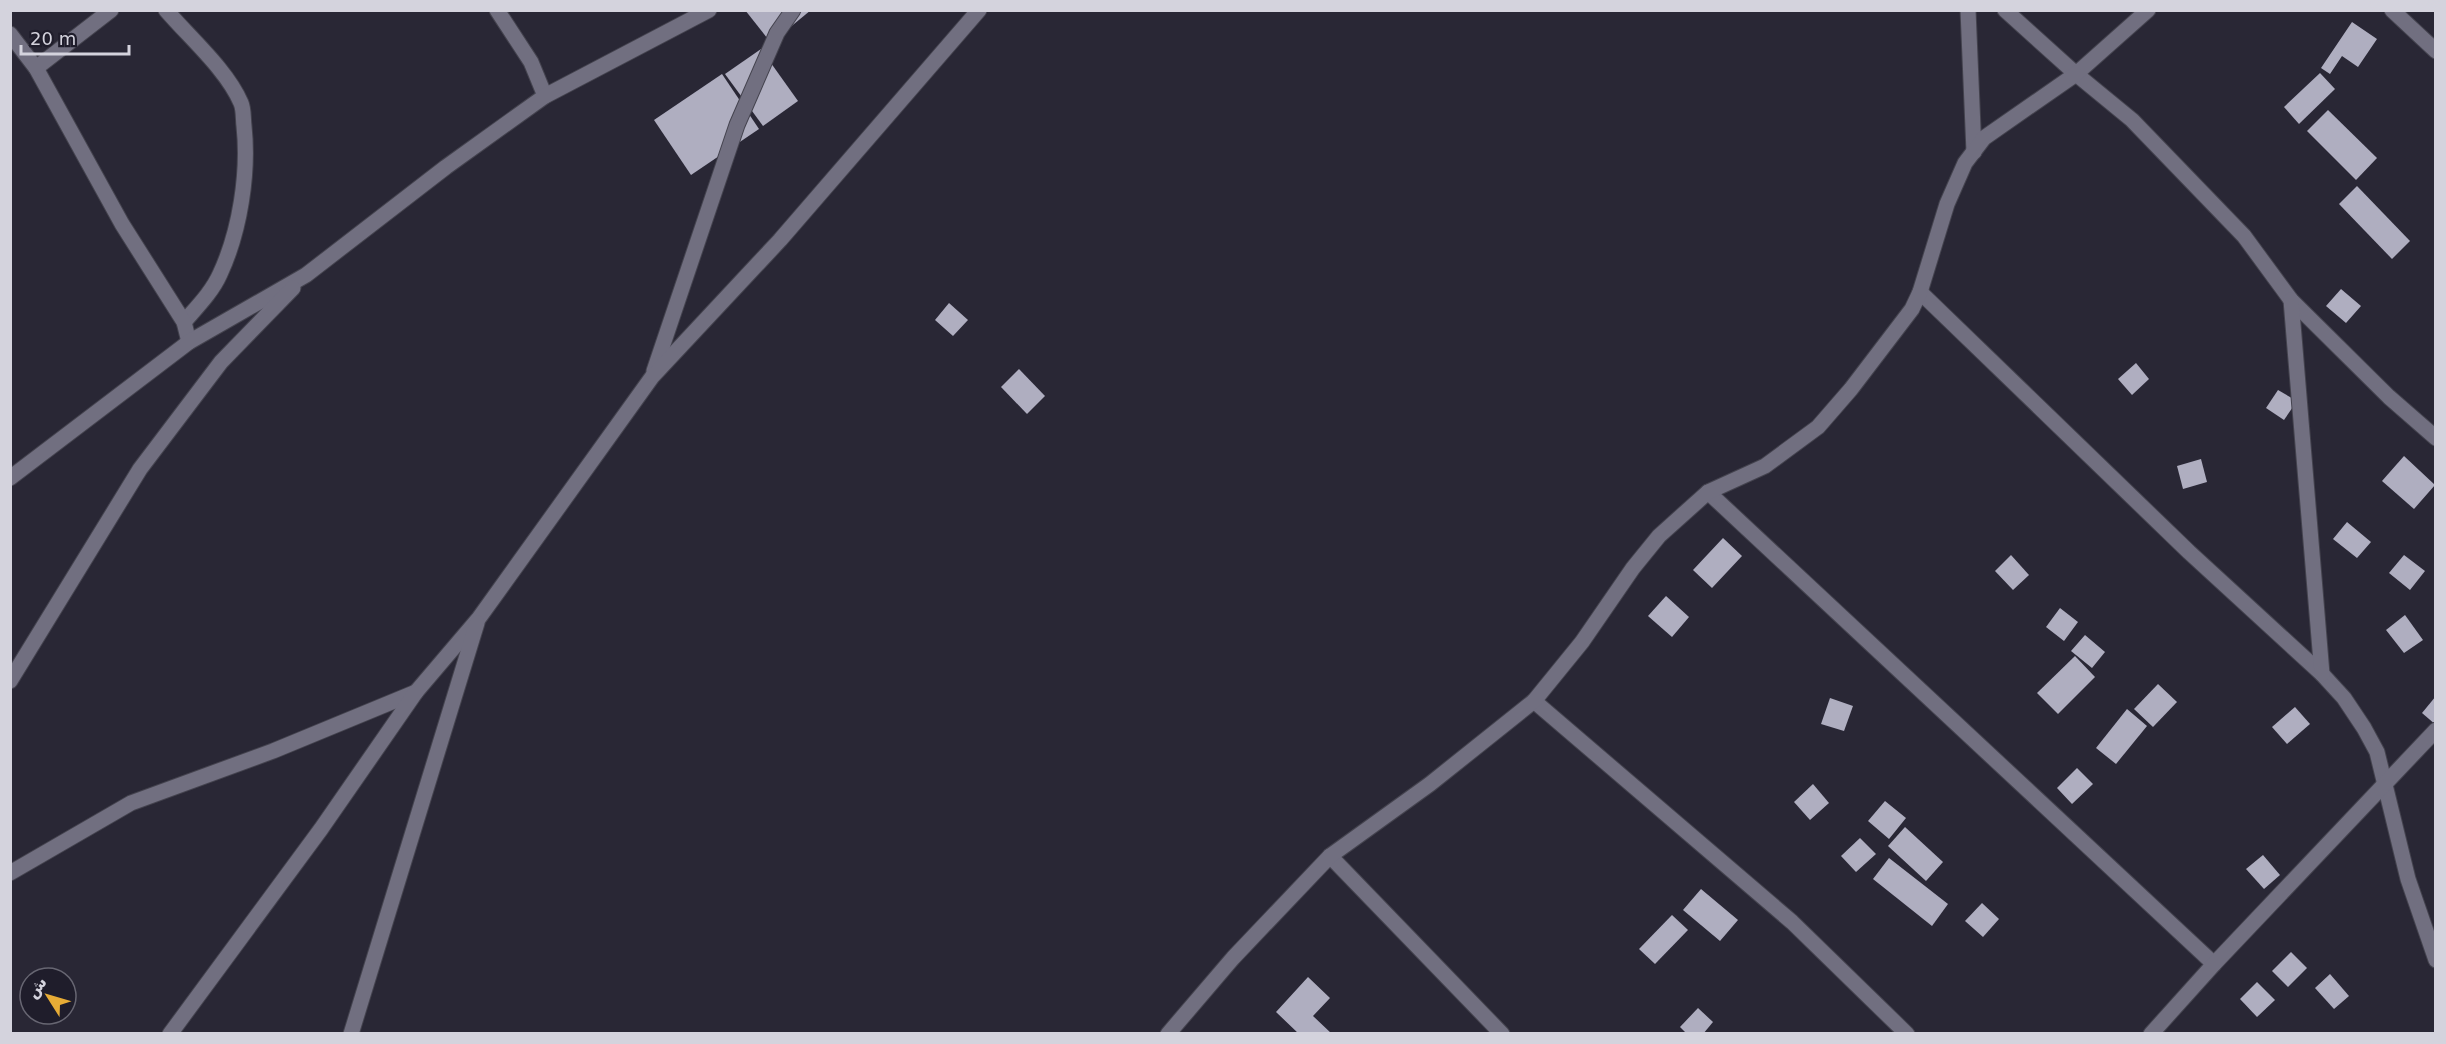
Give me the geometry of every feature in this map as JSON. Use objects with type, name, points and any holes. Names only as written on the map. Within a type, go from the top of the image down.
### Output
[{"type":"street","points":[[36,68],[111,10]]},
{"type":"street","points":[[166,10],[228,81],[242,105],[245,137],[246,172],[232,239],[220,274],[207,296],[184,322]]},
{"type":"street","points":[[497,10],[531,62],[545,96]]},
{"type":"street","points":[[10,478],[189,342],[306,275],[446,167],[545,96],[709,10]]},
{"type":"street","points":[[652,377],[737,125],[777,33],[792,10]]},
{"type":"street","points":[[170,1034],[321,829],[416,692],[479,618],[652,377],[780,240],[979,10]]},
{"type":"street","points":[[1968,10],[1974,152]]},
{"type":"street","points":[[2005,10],[2076,74],[2132,120],[2244,236],[2291,300],[2389,397],[2436,438]]},
{"type":"street","points":[[1168,1034],[1233,958],[1330,856],[1430,784],[1534,701],[1582,642],[1633,568],[1659,536],[1708,492],[1766,466],[1818,427],[1912,309],[1920,292],[1947,204],[1965,163],[1984,138],[2076,74],[2148,10]]},
{"type":"street","points":[[2392,10],[2436,51]]},
{"type":"street","points":[[10,34],[36,68],[122,224],[184,322],[189,342]]},
{"type":"street","points":[[10,681],[140,469],[221,362],[306,275]]},
{"type":"street","points":[[1920,292],[2188,552],[2322,674],[2344,698],[2378,752],[2408,879],[2436,960]]},
{"type":"street","points":[[2291,300],[2322,674]]},
{"type":"street","points":[[1708,492],[2214,964]]},
{"type":"street","points":[[351,1034],[479,618]]},
{"type":"street","points":[[10,873],[131,803],[273,751],[416,692]]},
{"type":"street","points":[[1534,701],[1792,922],[1907,1034]]},
{"type":"street","points":[[2151,1034],[2214,964],[2436,730]]},
{"type":"street","points":[[1330,856],[1502,1034]]},
{"type":"building","points":[[745,10],[811,10],[771,43]]},
{"type":"building","points":[[2352,22],[2377,39],[2358,67],[2342,56],[2330,74],[2321,68]]},
{"type":"building","points":[[761,49],[798,101],[763,126],[725,74]]},
{"type":"building","points":[[2320,73],[2335,89],[2299,124],[2284,107]]},
{"type":"building","points":[[722,74],[759,129],[691,175],[654,120]]},
{"type":"building","points":[[2328,110],[2377,158],[2356,180],[2307,131]]},
{"type":"building","points":[[2357,186],[2410,241],[2392,259],[2339,204]]},
{"type":"building","points":[[2341,289],[2361,306],[2346,323],[2326,306]]},
{"type":"building","points":[[949,303],[968,320],[953,336],[935,320]]},
{"type":"building","points":[[2136,363],[2149,379],[2132,395],[2118,379]]},
{"type":"building","points":[[1019,369],[1045,396],[1027,414],[1001,387]]},
{"type":"building","points":[[2278,390],[2297,401],[2284,420],[2266,408]]},
{"type":"building","points":[[2404,456],[2435,485],[2414,509],[2382,481]]},
{"type":"building","points":[[2201,459],[2207,482],[2183,489],[2177,466]]},
{"type":"building","points":[[2347,522],[2371,542],[2357,558],[2333,539]]},
{"type":"building","points":[[1723,538],[1742,556],[1712,588],[1693,570]]},
{"type":"building","points":[[2011,555],[2029,575],[2013,590],[1995,571]]},
{"type":"building","points":[[2404,555],[2425,571],[2410,590],[2389,573]]},
{"type":"building","points":[[1666,596],[1689,617],[1672,637],[1648,616]]},
{"type":"building","points":[[2060,608],[2078,622],[2064,641],[2046,627]]},
{"type":"building","points":[[2405,615],[2423,640],[2404,653],[2386,630]]},
{"type":"building","points":[[2085,635],[2105,652],[2092,668],[2071,651]]},
{"type":"building","points":[[2075,656],[2095,677],[2058,714],[2037,693]]},
{"type":"building","points":[[2158,684],[2177,702],[2153,727],[2134,709]]},
{"type":"building","points":[[2436,696],[2436,725],[2422,713]]},
{"type":"building","points":[[1830,698],[1853,706],[1844,731],[1821,724]]},
{"type":"building","points":[[2295,707],[2310,724],[2287,744],[2272,727]]},
{"type":"building","points":[[2127,709],[2147,726],[2116,764],[2096,748]]},
{"type":"building","points":[[2077,768],[2093,784],[2072,804],[2057,788]]},
{"type":"building","points":[[1813,784],[1829,803],[1810,820],[1794,802]]},
{"type":"building","points":[[1885,801],[1906,818],[1889,839],[1868,821]]},
{"type":"building","points":[[1905,827],[1943,862],[1926,881],[1888,846]]},
{"type":"building","points":[[1860,838],[1876,854],[1856,872],[1841,856]]},
{"type":"building","points":[[2263,855],[2280,875],[2264,889],[2246,869]]},
{"type":"building","points":[[1889,858],[1948,904],[1932,926],[1873,879]]},
{"type":"building","points":[[1701,889],[1738,920],[1720,941],[1683,910]]},
{"type":"building","points":[[1982,903],[1999,919],[1983,937],[1965,921]]},
{"type":"building","points":[[1672,915],[1688,930],[1655,964],[1639,949]]},
{"type":"building","points":[[2291,952],[2307,968],[2288,987],[2272,971]]},
{"type":"building","points":[[2330,974],[2349,996],[2334,1009],[2315,988]]},
{"type":"building","points":[[1308,977],[1330,998],[1313,1016],[1332,1034],[1299,1034],[1276,1012]]},
{"type":"building","points":[[2257,982],[2275,1000],[2257,1017],[2240,999]]},
{"type":"building","points":[[1698,1008],[1713,1022],[1703,1034],[1687,1034],[1680,1027]]}]
